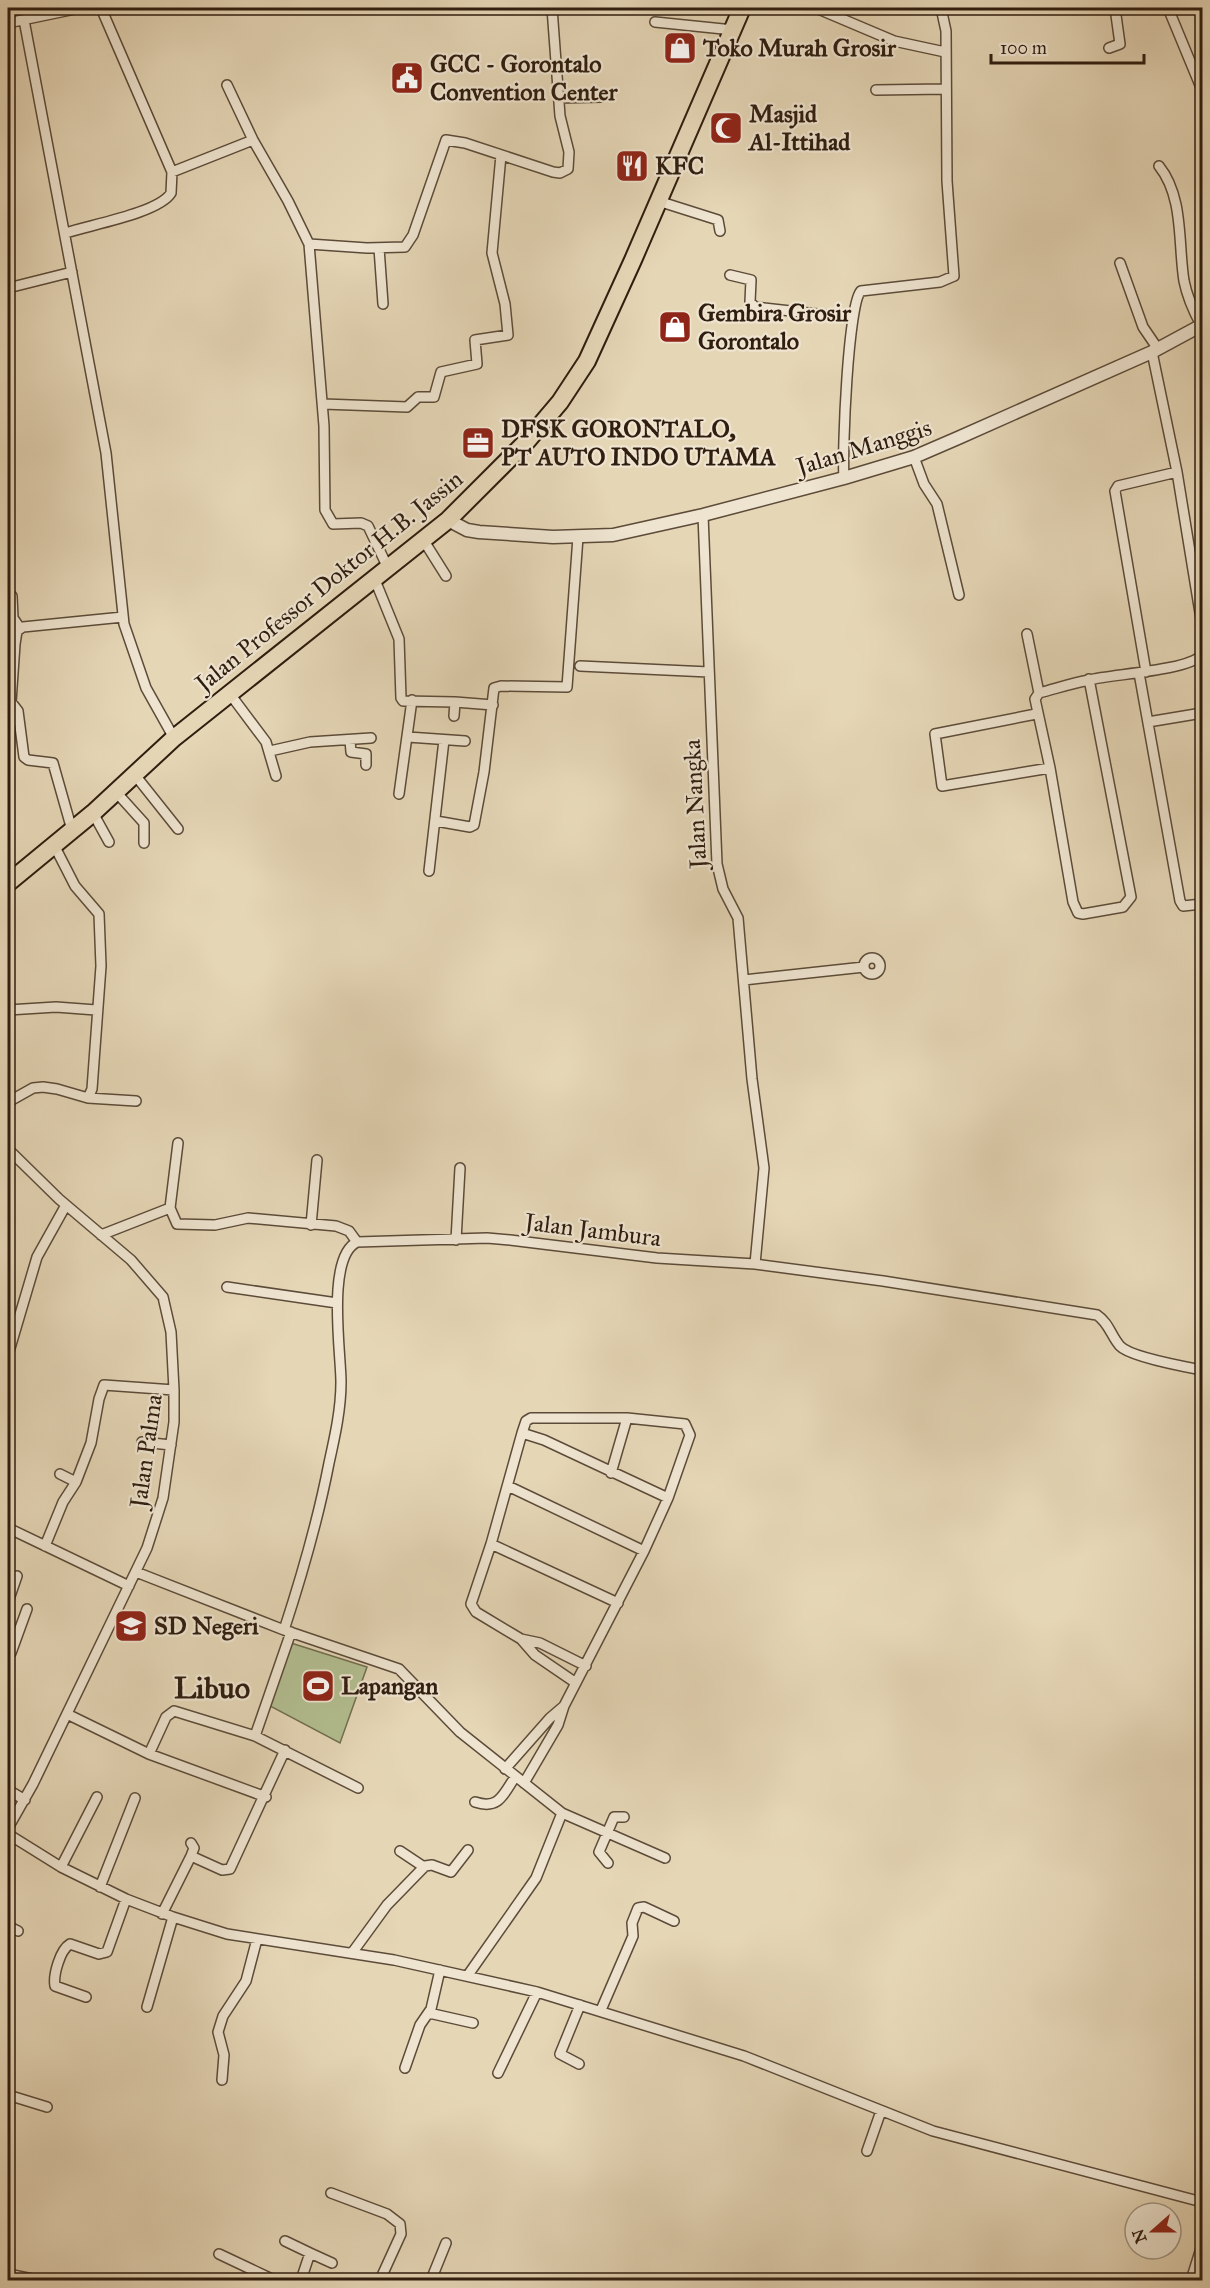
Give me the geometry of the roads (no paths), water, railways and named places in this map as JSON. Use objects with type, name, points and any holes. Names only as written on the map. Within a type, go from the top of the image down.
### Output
[{"type":"highway","name":"Jalan Professor Doktor H.B. Jassin","points":[[8,883],[93,813],[174,738],[424,541],[527,441],[560,402],[587,361],[742,8]]},
{"type":"street","points":[[8,23],[80,8]]},
{"type":"street","points":[[66,233],[94,223],[125,217],[163,201],[171,193],[172,172],[100,8]]},
{"type":"street","points":[[309,244],[400,248],[410,243],[446,140],[451,139],[553,172],[560,173],[568,168],[570,159],[560,116],[552,8]]},
{"type":"street","points":[[816,8],[894,41],[945,52]]},
{"type":"street","points":[[843,478],[844,433],[853,318],[857,295],[861,291],[940,282],[954,276],[946,181],[946,31],[941,8]]},
{"type":"street","points":[[1109,48],[1120,44],[1115,8]]},
{"type":"street","points":[[1168,8],[1203,90]]},
{"type":"street","points":[[24,20],[106,453],[123,617],[146,688],[174,738]]},
{"type":"street","points":[[655,22],[733,30]]},
{"type":"street","points":[[227,85],[253,140],[288,201],[309,244],[323,404],[327,517],[333,524],[366,525],[388,568]]},
{"type":"street","points":[[876,90],[945,89]]},
{"type":"street","points":[[559,98],[601,97]]},
{"type":"street","points":[[172,172],[253,140]]},
{"type":"street","points":[[323,404],[407,407],[418,397],[434,397],[441,372],[477,363],[476,339],[508,335],[505,304],[492,253],[501,155]]},
{"type":"street","points":[[1159,166],[1168,181],[1174,199],[1185,284],[1202,325]]},
{"type":"street","points":[[658,201],[718,220],[720,231]]},
{"type":"street","points":[[379,248],[383,304]]},
{"type":"street","points":[[1120,263],[1143,327],[1155,351],[1203,625]]},
{"type":"street","points":[[8,288],[72,272]]},
{"type":"street","points":[[730,275],[751,280],[750,302],[755,307],[853,318]]},
{"type":"street","name":"Jalan Manggis","points":[[448,520],[466,530],[479,532],[578,537],[613,535],[703,515],[914,457],[1155,351],[1202,325]]},
{"type":"street","points":[[914,457],[924,484],[937,504],[959,595]]},
{"type":"street","points":[[1177,472],[1118,486],[1115,491],[1148,722],[1180,901],[1188,908],[1203,904]]},
{"type":"street","name":"Jalan Nangka","points":[[703,515],[717,864],[723,889],[738,918],[758,1130],[764,1168],[755,1264]]},
{"type":"street","points":[[436,821],[470,827],[474,825],[494,688],[496,686],[567,687],[578,537]]},
{"type":"street","points":[[424,541],[446,576]]},
{"type":"street","points":[[375,580],[399,639],[400,698],[403,701],[493,705]]},
{"type":"street","points":[[12,596],[13,618],[20,628]]},
{"type":"street","points":[[72,830],[53,763],[28,760],[24,757],[18,711],[11,702],[11,644],[20,628],[123,617]]},
{"type":"street","points":[[1027,633],[1039,693]]},
{"type":"street","points":[[1089,679],[1131,897],[1122,907],[1083,914],[1076,908],[1050,768],[1036,714],[1035,699],[1039,693],[1089,679],[1142,672],[1193,661],[1203,655]]},
{"type":"street","points":[[580,666],[709,672]]},
{"type":"street","points":[[230,694],[270,751],[276,776]]},
{"type":"street","points":[[399,794],[412,700]]},
{"type":"street","points":[[454,716],[455,702]]},
{"type":"street","points":[[1036,714],[935,734],[942,786],[1050,768]]},
{"type":"street","points":[[1148,722],[1196,714],[1203,718]]},
{"type":"street","points":[[408,737],[465,741]]},
{"type":"street","points":[[270,751],[310,742],[370,738]]},
{"type":"street","points":[[350,740],[351,752],[366,754],[366,765]]},
{"type":"street","points":[[429,871],[444,740]]},
{"type":"street","points":[[135,775],[178,829]]},
{"type":"street","points":[[116,792],[144,823],[144,843]]},
{"type":"street","points":[[93,813],[109,842]]},
{"type":"street","points":[[54,845],[75,886],[99,914],[101,966],[96,1011],[94,1070],[88,1098]]},
{"type":"street","points":[[744,980],[864,967]]},
{"type":"street","points":[[8,1011],[56,1007],[96,1011]]},
{"type":"street","points":[[8,1102],[33,1088],[43,1087],[88,1098],[136,1101]]},
{"type":"street","points":[[178,1143],[170,1208],[175,1222],[182,1225],[215,1225],[248,1218],[341,1227],[349,1231],[357,1242],[349,1247],[342,1262],[337,1303],[341,1384],[337,1422],[310,1548],[255,1736]]},
{"type":"street","name":"Jalan Palma","points":[[8,1149],[66,1205],[131,1260],[163,1297],[171,1332],[174,1390],[171,1445],[163,1498],[147,1548],[25,1800],[8,1828]]},
{"type":"street","points":[[311,1225],[317,1160]]},
{"type":"street","points":[[456,1240],[460,1168]]},
{"type":"street","points":[[8,1355],[37,1257],[66,1205]]},
{"type":"street","points":[[101,1235],[170,1208]]},
{"type":"street","name":"Jalan Jambura","points":[[357,1242],[499,1239],[657,1258],[755,1264],[1084,1312],[1103,1319],[1124,1349],[1199,1369]]},
{"type":"street","points":[[227,1287],[337,1303]]},
{"type":"street","points":[[45,1546],[63,1502],[76,1482],[91,1443],[104,1385],[174,1390]]},
{"type":"street","points":[[475,1802],[489,1805],[495,1803],[519,1780],[558,1725],[564,1706],[586,1666],[644,1551],[668,1498],[690,1435],[688,1426],[681,1422],[627,1418],[531,1418],[526,1421],[492,1544],[471,1604],[476,1612],[521,1639],[535,1655],[576,1683]]},
{"type":"street","points":[[611,1473],[627,1418]]},
{"type":"street","points":[[522,1433],[544,1440],[668,1498]]},
{"type":"street","points":[[142,1442],[171,1445]]},
{"type":"street","points":[[60,1474],[76,1482]]},
{"type":"street","points":[[508,1486],[644,1551]]},
{"type":"street","points":[[8,1528],[129,1586]]},
{"type":"street","points":[[492,1544],[618,1603]]},
{"type":"street","points":[[136,1572],[287,1631],[399,1669],[460,1732],[562,1813],[665,1858]]},
{"type":"street","points":[[11,1653],[30,1610],[8,1602],[17,1576]]},
{"type":"street","points":[[521,1639],[540,1643],[586,1666]]},
{"type":"street","points":[[561,1672],[568,1658]]},
{"type":"street","points":[[505,1769],[550,1718],[564,1706]]},
{"type":"street","points":[[149,1754],[166,1717],[174,1711],[255,1736],[358,1788]]},
{"type":"street","points":[[67,1714],[149,1754],[266,1797]]},
{"type":"street","points":[[191,1856],[222,1870],[230,1869],[266,1797],[285,1750]]},
{"type":"street","points":[[8,1790],[25,1800]]},
{"type":"street","points":[[61,1867],[97,1797]]},
{"type":"street","points":[[100,1887],[135,1798]]},
{"type":"street","points":[[468,1975],[536,1878],[562,1813]]},
{"type":"street","points":[[608,1863],[599,1852],[605,1833],[614,1817],[624,1817]]},
{"type":"street","points":[[8,1834],[61,1867],[162,1914],[227,1934],[352,1953],[468,1975],[537,1992],[744,2056],[933,2131],[1023,2157],[1203,2202]]},
{"type":"street","points":[[162,1914],[191,1856],[194,1848],[191,1843]]},
{"type":"street","points":[[352,1953],[387,1905],[424,1867],[432,1865],[452,1872],[468,1850]]},
{"type":"street","points":[[400,1851],[424,1867]]},
{"type":"street","points":[[86,1997],[55,1986],[56,1974],[65,1947],[70,1944],[99,1954],[107,1952],[126,1899]]},
{"type":"street","points":[[601,2010],[633,1936],[632,1923],[639,1908],[644,1907],[674,1921]]},
{"type":"street","points":[[147,2007],[173,1917]]},
{"type":"street","points":[[8,1926],[18,1931]]},
{"type":"street","points":[[222,2080],[224,2055],[218,2032],[224,2016],[246,1981],[257,1939]]},
{"type":"street","points":[[405,2068],[420,2025],[429,2013],[440,1970]]},
{"type":"street","points":[[498,2073],[537,1992]]},
{"type":"street","points":[[579,2064],[560,2054],[580,2005]]},
{"type":"street","points":[[429,2013],[473,2023]]},
{"type":"street","points":[[8,2095],[47,2107]]},
{"type":"street","points":[[867,2151],[881,2111]]},
{"type":"street","points":[[332,2193],[387,2214],[400,2224],[401,2234],[380,2280]]},
{"type":"street","points":[[285,2241],[332,2263]]},
{"type":"street","points":[[431,2280],[446,2243]]},
{"type":"street","points":[[1191,2280],[1199,2263],[1203,2245]]},
{"type":"street","points":[[302,2280],[310,2253]]},
{"type":"street","points":[[219,2254],[274,2280]]},
{"type":"street","points":[[8,2274],[37,2280]]},
{"type":"place","name":"Toko Murah Grosir","points":[[680,48]]},
{"type":"place","name":"GCC - Gorontalo Convention Center","points":[[407,78]]},
{"type":"place","name":"Masjid Al-Ittihad","points":[[726,128]]},
{"type":"place","name":"KFC","points":[[632,166]]},
{"type":"place","name":"Gembira Grosir Gorontalo","points":[[675,327]]},
{"type":"place","name":"DFSK GORONTALO, PT AUTO INDO UTAMA","points":[[478,443]]},
{"type":"place","name":"SD Negeri","points":[[131,1626]]},
{"type":"place","name":"Lapangan","points":[[318,1686]]},
{"type":"district","name":"Libuo","points":[[212,1688]]}]
